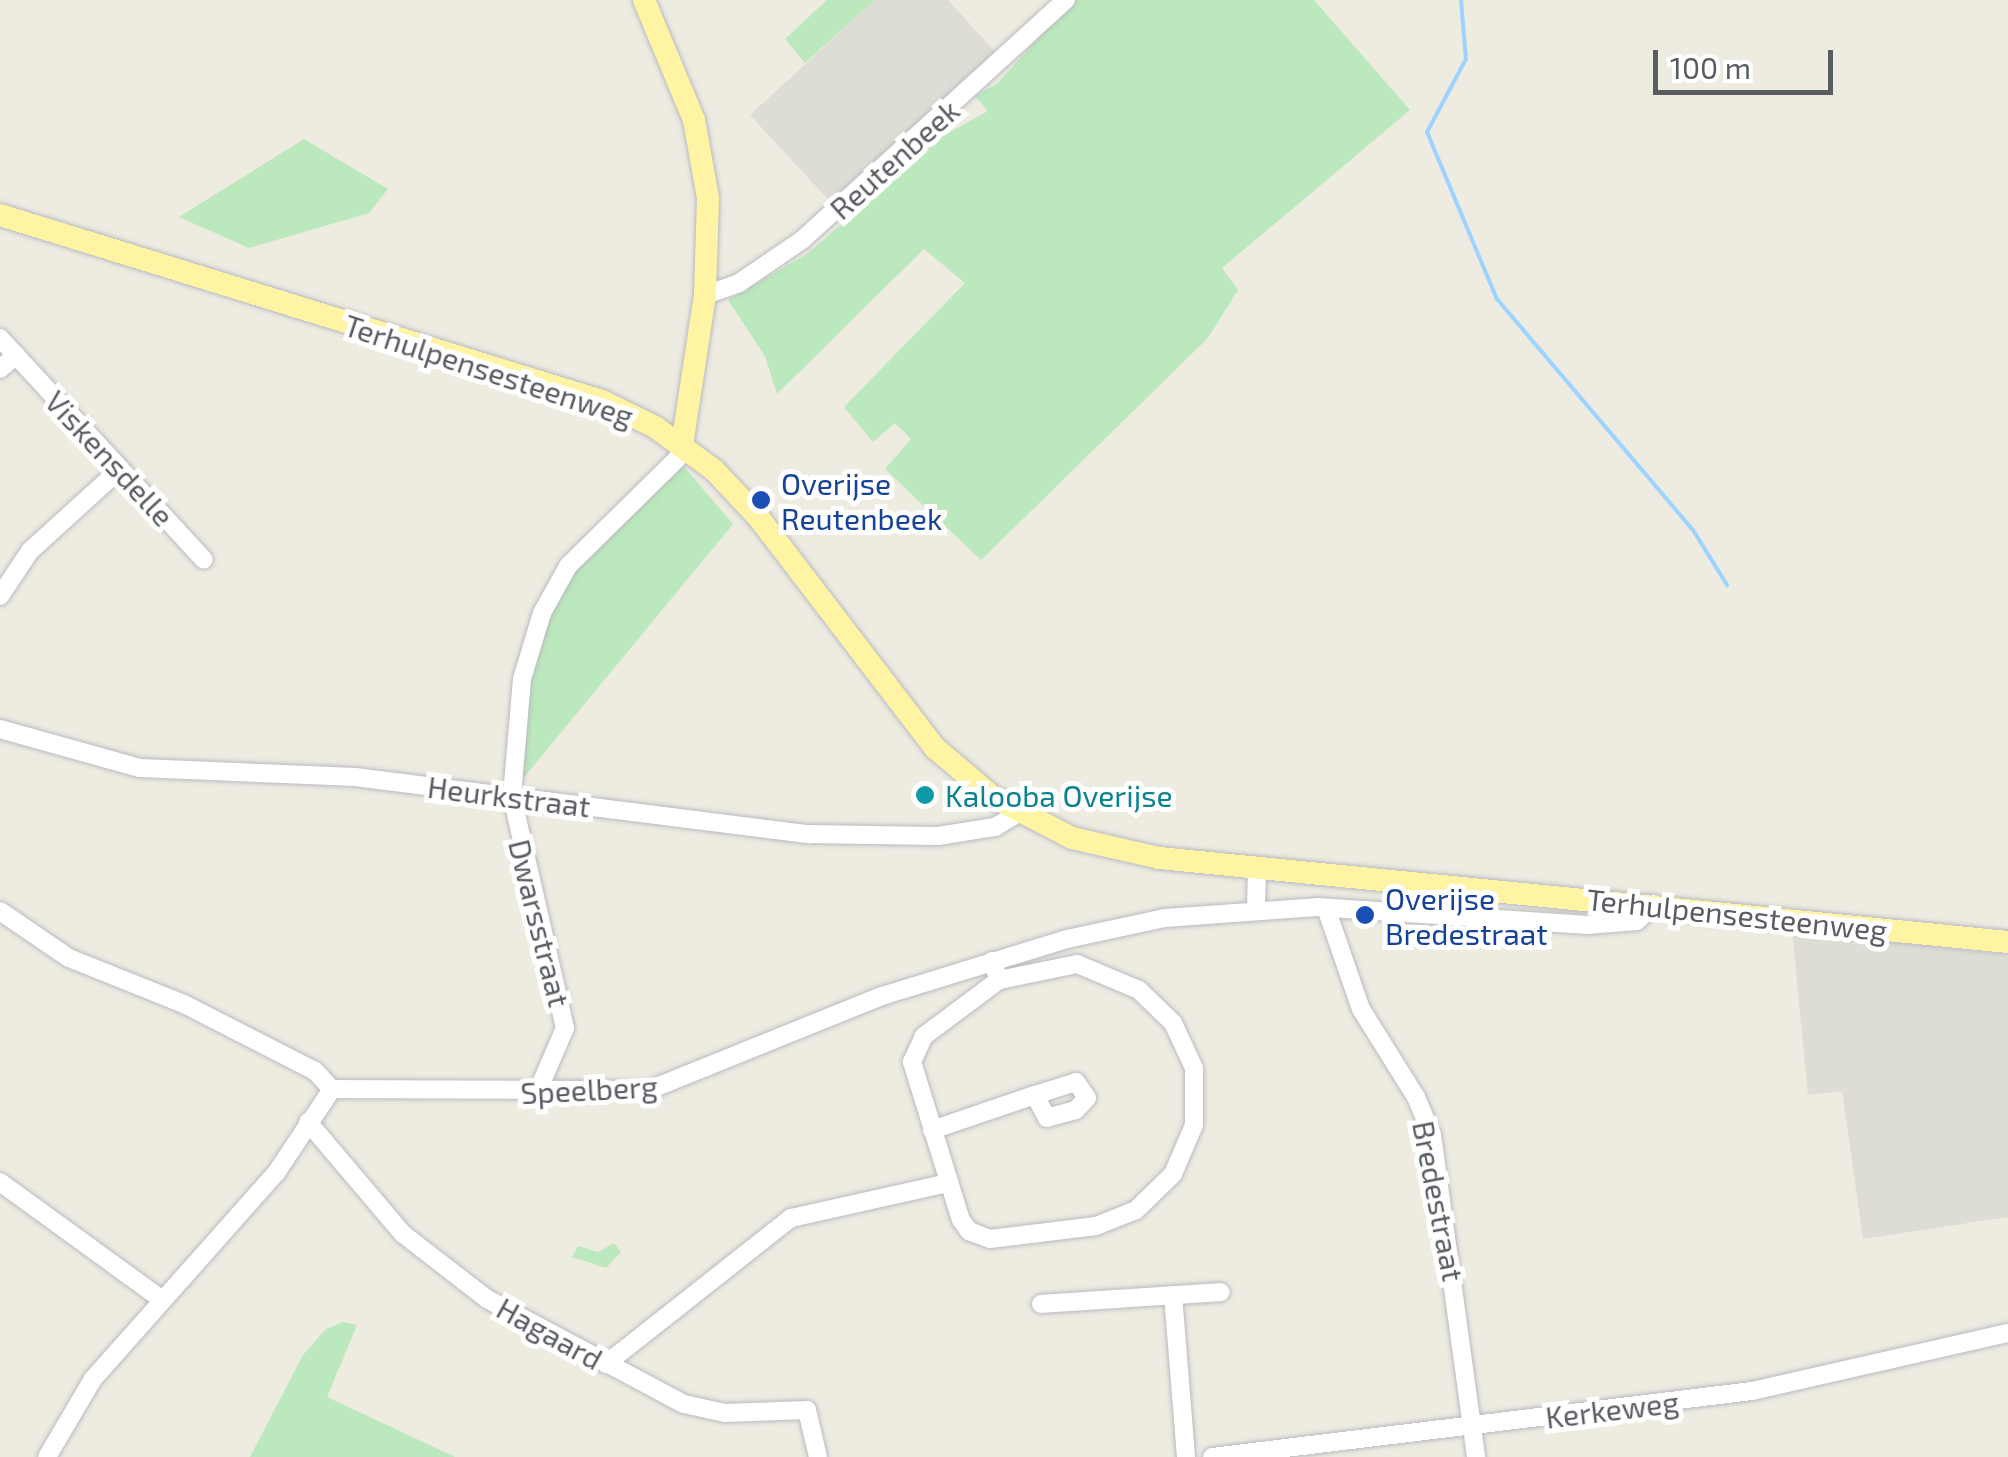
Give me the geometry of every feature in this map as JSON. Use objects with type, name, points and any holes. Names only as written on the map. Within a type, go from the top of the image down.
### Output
[{"type":"main road","points":[[644,0],[700,144],[708,198],[705,295],[689,368],[682,445]]},
{"type":"main road","name":"Terhulpensesteenweg","points":[[0,215],[602,401],[655,426],[682,445],[759,518],[935,748],[1018,813],[1116,851],[2008,942]]},
{"type":"main road","points":[[655,426],[675,403],[689,368]]},
{"type":"street","name":"Reutenbeek","points":[[705,295],[739,282],[802,240],[1066,0]]},
{"type":"street","name":"Viskensdelle","points":[[0,338],[204,560]]},
{"type":"street","points":[[0,368],[16,355]]},
{"type":"street","name":"Dwarsstraat","points":[[537,1093],[564,1040],[564,1016],[512,796],[522,679],[550,595],[593,536],[678,457],[682,445]]},
{"type":"street","points":[[0,596],[30,551],[120,470]]},
{"type":"street","name":"Heurkstraat","points":[[0,729],[140,768],[275,770],[854,838],[982,830],[1018,813]]},
{"type":"street","points":[[1256,908],[1257,867]]},
{"type":"street","name":"Speelberg","points":[[332,1088],[537,1093],[672,1084],[831,1014],[1005,968],[1165,918],[1256,908],[1326,908],[1588,924],[1637,921],[1654,904]]},
{"type":"street","name":"Bredestraat","points":[[1326,908],[1361,1009],[1416,1097],[1432,1134],[1476,1457]]},
{"type":"street","points":[[0,911],[69,958],[184,1004],[315,1071],[332,1088],[276,1173],[93,1379],[47,1457]]},
{"type":"street","points":[[1077,964],[1119,977],[1156,1004],[1194,1068],[1196,1111],[1186,1154],[1136,1210],[1078,1229],[981,1238],[961,1220],[914,1076],[916,1050],[950,1014],[1005,968],[1077,964]]},
{"type":"street","points":[[932,1130],[1035,1095]]},
{"type":"street","name":"Hagaard","points":[[308,1122],[429,1255],[487,1299],[606,1364],[703,1409],[807,1410],[818,1457]]},
{"type":"street","points":[[0,1182],[161,1299]]},
{"type":"street","points":[[606,1364],[790,1218],[948,1183]]},
{"type":"street","points":[[1041,1304],[1221,1292]]},
{"type":"street","points":[[1174,1295],[1186,1457]]},
{"type":"street","name":"Kerkeweg","points":[[1212,1457],[1752,1391],[2008,1333]]},
{"type":"shaded area","points":[[875,0],[948,0],[1000,57],[834,206],[750,115]]},
{"type":"shaded area","points":[[1792,931],[2008,955],[2008,1217],[1863,1239],[1842,1091],[1808,1095]]},
{"type":"green space","points":[[827,0],[875,0],[805,63],[785,39]]},
{"type":"green space","points":[[1072,0],[1314,0],[1410,110],[1222,268],[1238,290],[1207,339],[981,560],[885,469],[911,439],[895,423],[873,442],[844,407],[965,283],[924,249],[777,394],[765,356],[728,300],[807,254],[943,136],[988,111],[975,96],[998,83]]},
{"type":"green space","points":[[304,139],[388,189],[369,213],[249,248],[179,217]]},
{"type":"green space","points":[[680,462],[733,524],[516,787],[523,688],[561,583]]},
{"type":"green space","points":[[614,1243],[621,1252],[606,1268],[572,1257],[578,1246],[598,1252]]},
{"type":"green space","points":[[343,1322],[357,1325],[327,1397],[455,1457],[250,1457],[303,1355],[326,1329]]},
{"type":"waterway","points":[[1461,0],[1466,59],[1427,132],[1497,299],[1693,530],[1727,585]]},
{"type":"place","name":"Overijse Reutenbeek","points":[[761,500]]},
{"type":"place","name":"Kalooba Overijse","points":[[925,795]]},
{"type":"place","name":"Overijse Bredestraat","points":[[1365,915]]}]
